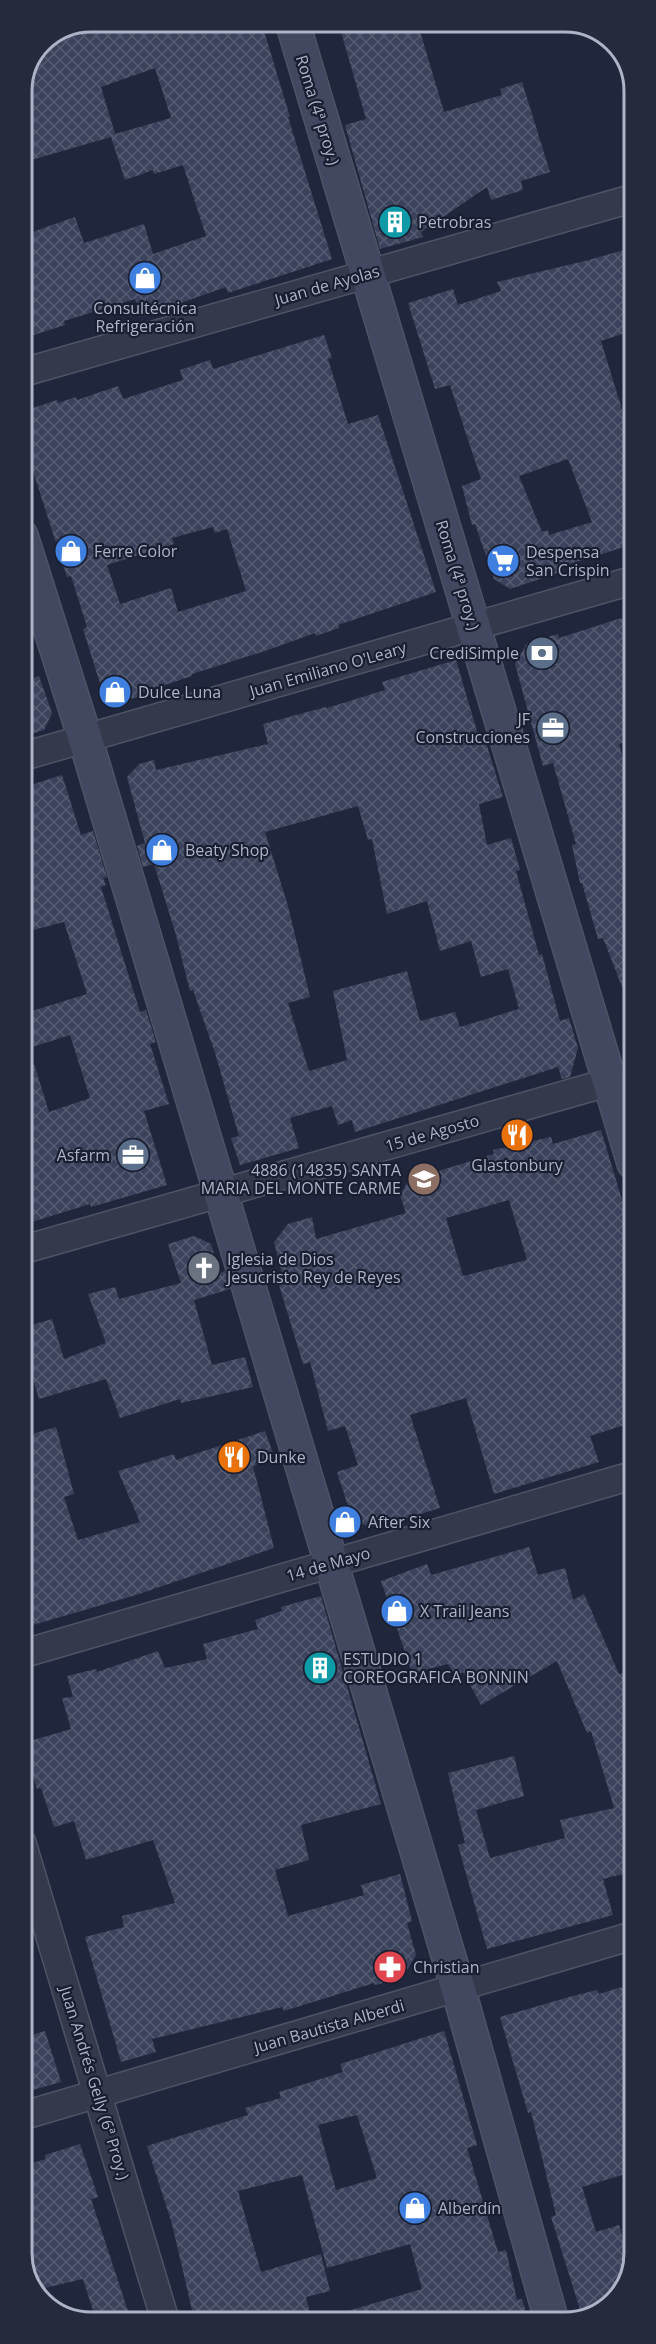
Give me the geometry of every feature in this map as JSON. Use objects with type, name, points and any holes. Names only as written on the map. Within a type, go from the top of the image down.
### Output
[{"type":"main road","name":"Roma (4ª proy.)","points":[[295,32],[474,627],[622,1078]]},
{"type":"main road","points":[[32,570],[86,738],[458,1988],[549,2312]]},
{"type":"street","name":"Juan de Ayolas","points":[[32,370],[624,201]]},
{"type":"street","name":"Juan Emiliano O'Leary","points":[[32,754],[624,583]]},
{"type":"street","name":"15 de Agosto","points":[[32,1247],[622,1078]]},
{"type":"street","name":"14 de Mayo","points":[[32,1651],[624,1478]]},
{"type":"street","name":"Juan Andrés Gelly (6ª Proy.)","points":[[32,1877],[163,2312]]},
{"type":"street","name":"Juan Bautista Alberdi","points":[[32,2113],[624,1938]]},
{"type":"building","points":[[91,32],[264,32],[332,259],[228,293],[226,287],[141,317],[135,299],[64,321],[65,325],[32,336],[32,232],[75,217],[84,243],[144,224],[153,254],[206,236],[183,165],[154,174],[153,170],[125,180],[111,137],[32,160],[33,79],[41,58],[58,41],[79,33]],"holes":[[[155,68],[171,118],[115,134],[101,87]]]},
{"type":"building","points":[[341,32],[420,32],[444,112],[502,95],[500,89],[522,82],[550,172],[521,181],[523,190],[491,200],[487,187],[421,232],[423,237],[380,249],[345,125],[366,119]]},
{"type":"building","points":[[624,250],[624,333],[601,341],[624,416],[624,547],[560,567],[561,572],[510,589],[494,579],[475,524],[472,525],[462,486],[481,479],[450,385],[435,389],[408,303],[453,289],[458,305],[501,291],[497,282]],"holes":[[[568,459],[592,522],[549,535],[548,530],[542,532],[519,476]]]},
{"type":"building","points":[[324,335],[332,358],[328,359],[348,424],[378,415],[436,592],[338,625],[339,628],[316,636],[315,633],[192,674],[192,676],[140,693],[141,696],[107,706],[83,629],[87,627],[71,576],[67,577],[32,468],[32,408],[57,400],[58,403],[76,397],[77,400],[118,386],[123,399],[183,380],[180,370],[210,360],[213,369]],"holes":[[[213,527],[215,533],[227,529],[246,591],[178,612],[171,588],[120,604],[107,565],[174,544],[172,538]]]},
{"type":"building","points":[[624,617],[624,743],[619,744],[624,763],[624,992],[603,938],[598,939],[582,883],[580,883],[572,845],[576,844],[553,763],[543,766],[515,664],[527,643],[558,634],[559,638]]},
{"type":"building","points":[[456,660],[481,745],[486,743],[503,797],[479,804],[487,845],[511,838],[520,870],[516,871],[560,1021],[569,1018],[578,1048],[570,1077],[562,1079],[558,1067],[355,1132],[352,1120],[338,1125],[332,1106],[290,1118],[299,1148],[240,1165],[231,1138],[239,1136],[215,1053],[193,990],[190,991],[176,935],[154,864],[143,867],[137,846],[145,843],[127,777],[139,764],[154,760],[156,770],[268,744],[263,724],[385,690],[382,682]],"holes":[[[358,806],[368,840],[372,839],[387,914],[427,901],[440,951],[471,941],[481,977],[508,969],[519,1009],[460,1027],[455,1012],[420,1021],[407,971],[333,991],[347,1060],[309,1071],[288,1003],[310,997],[288,906],[265,832]]]},
{"type":"building","points":[[39,676],[52,713],[44,730],[32,734],[32,678]]},
{"type":"building","points":[[62,775],[81,835],[93,831],[107,877],[103,878],[106,885],[101,887],[140,1012],[146,1010],[156,1042],[150,1044],[169,1104],[144,1111],[167,1185],[91,1207],[90,1204],[32,1222],[32,1058],[49,1112],[90,1098],[70,1035],[32,1047],[32,1011],[87,994],[64,922],[32,930],[32,785]]},
{"type":"building","points":[[601,1130],[624,1207],[624,1425],[590,1436],[599,1462],[494,1494],[466,1398],[410,1415],[440,1508],[377,1527],[361,1524],[350,1512],[337,1472],[358,1465],[345,1426],[328,1431],[310,1362],[303,1364],[276,1275],[282,1273],[274,1242],[288,1224],[312,1217],[316,1239],[406,1213],[400,1195],[409,1180],[494,1154],[493,1150],[551,1137],[553,1144]],"holes":[[[509,1200],[527,1260],[463,1276],[446,1218]]]},
{"type":"building","points":[[194,1236],[211,1244],[220,1273],[225,1271],[230,1289],[194,1300],[212,1365],[245,1357],[253,1387],[181,1403],[180,1399],[120,1418],[106,1379],[39,1399],[32,1376],[32,1325],[52,1319],[64,1359],[106,1343],[88,1294],[115,1287],[119,1299],[181,1283],[168,1244]]},
{"type":"building","points":[[56,1427],[74,1494],[64,1497],[78,1540],[140,1522],[118,1471],[174,1454],[176,1460],[265,1431],[275,1459],[253,1466],[274,1548],[136,1595],[32,1625],[32,1434]]},
{"type":"building","points":[[529,1547],[538,1575],[565,1568],[573,1600],[584,1594],[619,1674],[624,1673],[624,1874],[603,1879],[613,1915],[487,1949],[458,1845],[465,1843],[448,1773],[514,1756],[524,1796],[476,1810],[490,1858],[565,1838],[560,1820],[614,1808],[591,1731],[587,1733],[557,1661],[481,1705],[463,1672],[455,1676],[448,1664],[412,1673],[381,1581],[427,1564],[431,1575]]},
{"type":"building","points":[[321,1596],[381,1804],[301,1825],[309,1860],[275,1870],[288,1916],[364,1895],[361,1885],[400,1874],[412,1921],[407,1923],[416,1955],[402,1978],[375,1985],[374,1983],[284,2011],[282,2007],[152,2039],[156,2052],[121,2062],[85,1937],[124,1927],[122,1916],[175,1903],[153,1840],[86,1860],[74,1821],[54,1827],[41,1788],[37,1789],[32,1773],[32,1740],[71,1729],[62,1698],[73,1697],[67,1676],[96,1669],[97,1672],[158,1651],[165,1668],[207,1659],[203,1644],[258,1629],[255,1620],[282,1611],[281,1607]]},
{"type":"building","points":[[624,1986],[624,2174],[582,2187],[596,2232],[619,2225],[624,2242],[624,2261],[618,2279],[604,2298],[595,2305],[580,2310],[551,2217],[556,2215],[531,2112],[528,2113],[500,2017],[597,1990],[599,1994]]},
{"type":"building","points":[[45,2031],[61,2082],[32,2090],[32,2035]]},
{"type":"building","points":[[444,2031],[477,2145],[467,2148],[498,2252],[506,2250],[517,2300],[522,2299],[526,2312],[344,2312],[422,2289],[410,2244],[327,2268],[302,2175],[238,2191],[261,2272],[321,2254],[330,2291],[306,2297],[310,2312],[192,2312],[172,2224],[147,2146],[248,2115],[245,2108],[281,2098],[279,2092],[343,2072],[340,2064]],"holes":[[[357,2115],[377,2178],[336,2190],[318,2125]]]},
{"type":"building","points":[[80,2144],[98,2197],[91,2199],[128,2312],[94,2312],[83,2279],[43,2288],[39,2283],[32,2253],[32,2163],[46,2159],[45,2155]]},
{"type":"place","name":"Petrobras","points":[[395,222]]},
{"type":"place","name":"Consultécnica Refrigeración","points":[[145,278]]},
{"type":"place","name":"Ferre Color","points":[[71,551]]},
{"type":"place","name":"Despensa San Crispin","points":[[503,561]]},
{"type":"place","name":"CrediSimple","points":[[542,653]]},
{"type":"place","name":"Dulce Luna","points":[[115,692]]},
{"type":"place","name":"JF Construcciones","points":[[553,728]]},
{"type":"place","name":"Beaty Shop","points":[[162,850]]},
{"type":"place","name":"Glastonbury","points":[[517,1135]]},
{"type":"place","name":"Asfarm","points":[[133,1155]]},
{"type":"place","name":"4886 (14835) SANTA MARIA DEL MONTE CARME","points":[[424,1179]]},
{"type":"place","name":"Iglesia de Dios Jesucristo Rey de Reyes","points":[[204,1268]]},
{"type":"place","name":"Dunke","points":[[234,1457]]},
{"type":"place","name":"After Six","points":[[345,1522]]},
{"type":"place","name":"X Trail Jeans","points":[[397,1611]]},
{"type":"place","name":"ESTUDIO 1 COREOGRAFICA BONNIN","points":[[320,1668]]},
{"type":"place","name":"Christian","points":[[390,1967]]},
{"type":"place","name":"Alberdín","points":[[415,2208]]}]
